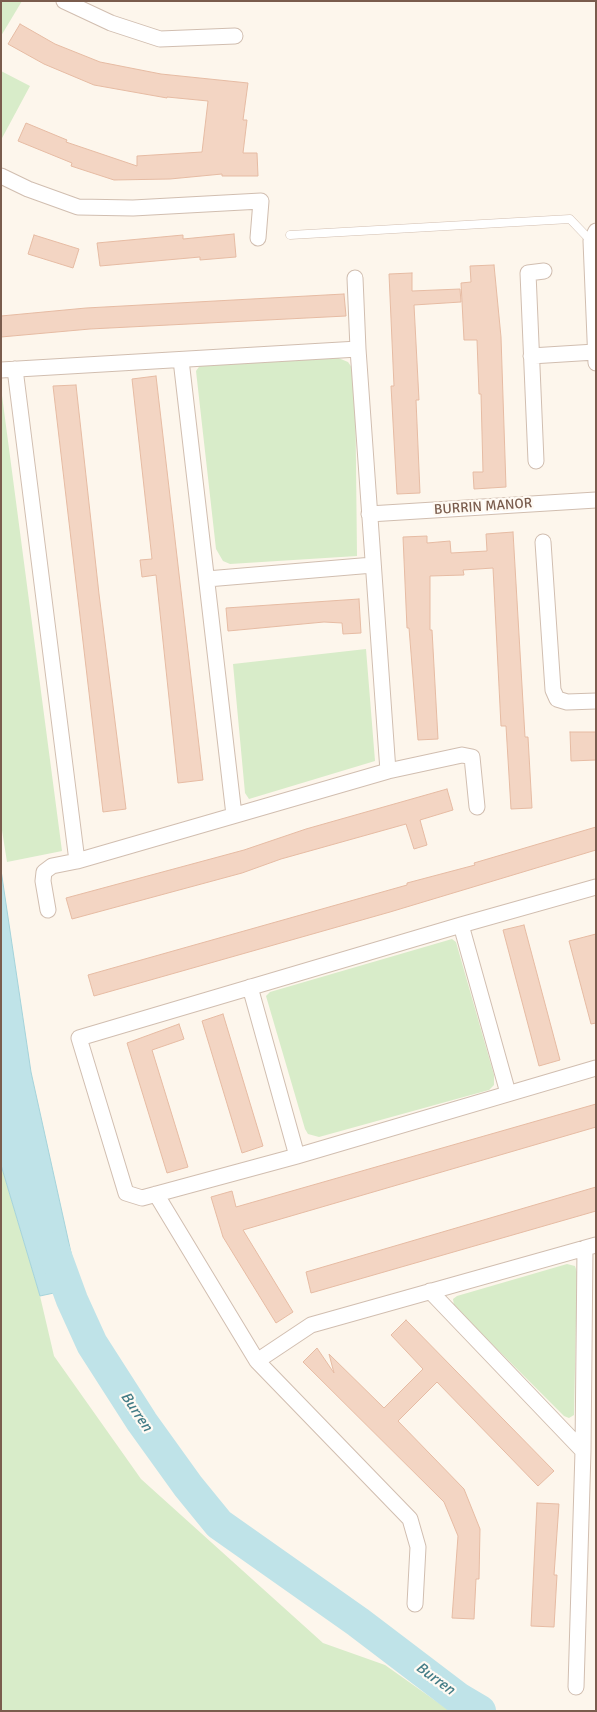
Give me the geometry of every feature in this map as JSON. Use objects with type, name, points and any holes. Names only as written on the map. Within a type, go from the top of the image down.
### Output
[{"type":"street","points":[[64,1],[111,23],[160,39],[235,36]]},
{"type":"street","points":[[1,176],[28,189],[78,207],[133,208],[261,202],[258,238]]},
{"type":"street","points":[[531,356],[595,357],[593,236]]},
{"type":"street","points":[[536,461],[528,273],[544,271]]},
{"type":"street","points":[[355,278],[369,514],[388,771]]},
{"type":"street","points":[[77,861],[8,370],[358,349]]},
{"type":"street","points":[[181,360],[234,815]]},
{"type":"street","name":"BURRIN MANOR","points":[[369,514],[596,500]]},
{"type":"street","points":[[543,542],[553,690],[557,698],[567,702],[596,701]]},
{"type":"street","points":[[208,579],[373,565]]},
{"type":"street","points":[[48,910],[44,872],[52,866],[77,861],[388,771],[462,755],[472,757],[477,807]]},
{"type":"street","points":[[596,888],[461,925],[79,1038],[126,1193],[142,1198],[297,1156],[596,1068]]},
{"type":"street","points":[[461,925],[508,1093]]},
{"type":"street","points":[[250,987],[297,1156]]},
{"type":"street","points":[[156,1194],[257,1361],[410,1519],[418,1546],[415,1604]]},
{"type":"street","points":[[257,1361],[311,1325],[590,1246],[576,1687]]},
{"type":"street","points":[[430,1291],[583,1451]]},
{"type":"lane","points":[[290,235],[570,219],[593,236]]},
{"type":"green space","points":[[1,1],[22,1],[1,36]]},
{"type":"green space","points":[[1,71],[30,86],[1,140]]},
{"type":"green space","points":[[336,357],[348,362],[355,372],[357,556],[230,564],[223,561],[216,549],[196,371],[201,364]]},
{"type":"green space","points":[[1,388],[62,851],[7,862],[1,824]]},
{"type":"green space","points":[[366,649],[375,761],[249,799],[245,793],[233,664]]},
{"type":"green space","points":[[452,939],[456,942],[494,1075],[494,1085],[489,1090],[319,1137],[308,1134],[266,996],[270,992]]},
{"type":"green space","points":[[1,1165],[40,1296],[54,1356],[141,1479],[323,1643],[385,1665],[450,1711],[1,1711]]},
{"type":"green space","points":[[567,1264],[575,1266],[577,1272],[574,1415],[569,1418],[564,1416],[454,1306],[453,1299],[457,1296]]},
{"type":"water","points":[[1,870],[31,1072],[72,1257],[77,1288],[40,1296],[1,1165]]},
{"type":"building","points":[[20,24],[55,44],[100,62],[161,74],[248,83],[243,120],[247,120],[243,153],[257,153],[258,176],[222,176],[222,174],[170,179],[114,180],[71,166],[72,163],[18,141],[26,123],[67,140],[66,142],[137,166],[137,156],[202,152],[208,101],[167,98],[94,85],[44,64],[8,44]]},
{"type":"building","points":[[234,234],[236,257],[200,260],[200,257],[100,266],[97,243],[183,235],[183,239]]},
{"type":"building","points":[[34,235],[79,249],[73,268],[28,254]]},
{"type":"building","points":[[494,265],[501,337],[506,487],[474,489],[473,472],[483,472],[481,394],[479,394],[477,340],[464,340],[461,283],[471,282],[470,266]]},
{"type":"building","points":[[412,273],[412,291],[460,289],[461,302],[414,305],[419,400],[416,400],[420,493],[397,494],[391,386],[394,386],[389,274]]},
{"type":"building","points":[[344,294],[346,316],[90,329],[1,337],[1,316],[86,308]]},
{"type":"building","points":[[156,376],[203,780],[178,783],[156,575],[142,577],[140,560],[152,559],[132,379]]},
{"type":"building","points":[[76,385],[99,594],[126,809],[103,812],[53,386]]},
{"type":"building","points":[[513,532],[525,737],[528,737],[532,808],[511,809],[506,726],[501,726],[493,568],[463,570],[464,575],[430,576],[430,630],[432,630],[438,739],[418,740],[409,628],[407,628],[403,537],[427,536],[427,543],[450,541],[451,553],[487,551],[486,534]]},
{"type":"building","points":[[359,599],[361,633],[343,634],[342,623],[324,622],[228,631],[226,608]]},
{"type":"building","points":[[570,732],[596,732],[596,760],[571,761]]},
{"type":"building","points":[[447,789],[453,810],[420,820],[427,845],[414,849],[406,824],[281,859],[242,873],[72,919],[66,898],[244,850],[306,829]]},
{"type":"building","points":[[596,827],[596,850],[390,912],[94,996],[88,975],[407,885],[407,883],[475,865],[474,863]]},
{"type":"building","points":[[524,925],[560,1060],[539,1066],[503,930]]},
{"type":"building","points":[[596,934],[596,1023],[591,1024],[569,941]]},
{"type":"building","points":[[223,1014],[263,1146],[242,1153],[202,1021]]},
{"type":"building","points":[[179,1024],[184,1039],[152,1050],[188,1167],[167,1173],[127,1043]]},
{"type":"building","points":[[596,1104],[596,1127],[243,1230],[293,1312],[276,1323],[223,1237],[211,1197],[232,1191],[236,1207]]},
{"type":"building","points":[[596,1187],[596,1211],[311,1293],[306,1272]]},
{"type":"building","points":[[406,1320],[554,1471],[538,1486],[437,1382],[398,1421],[464,1489],[480,1529],[479,1579],[476,1579],[474,1619],[452,1618],[458,1536],[444,1502],[303,1362],[317,1348],[334,1373],[329,1354],[384,1408],[423,1369],[391,1335]]},
{"type":"building","points":[[537,1503],[559,1504],[554,1575],[557,1575],[554,1627],[531,1626]]},
{"type":"waterway","name":"Burren","points":[[53,1248],[72,1300],[92,1344],[142,1422],[188,1486],[219,1524],[358,1622],[458,1698],[480,1711]]}]
